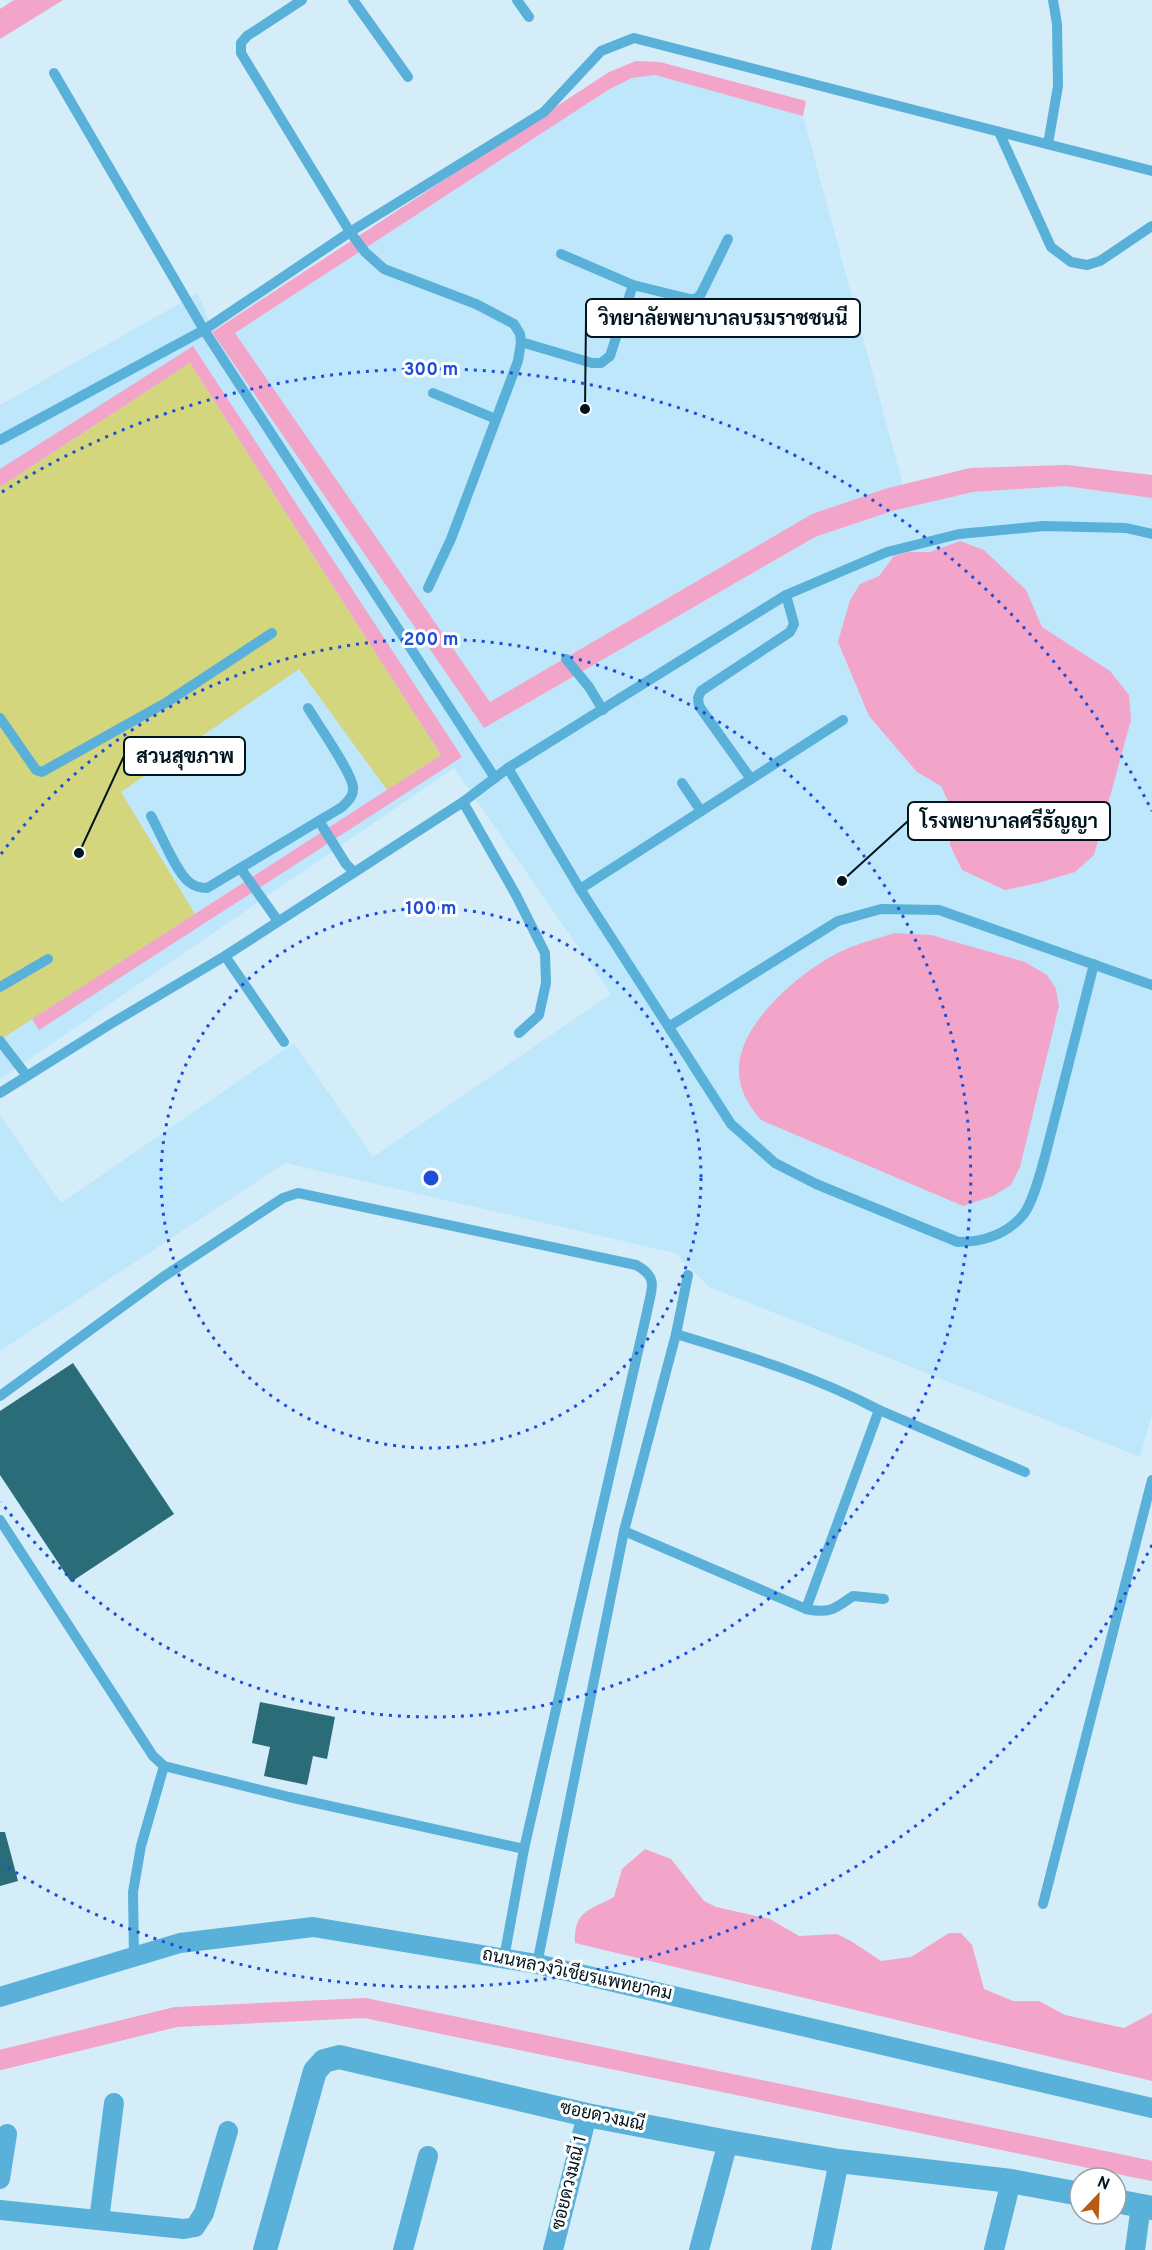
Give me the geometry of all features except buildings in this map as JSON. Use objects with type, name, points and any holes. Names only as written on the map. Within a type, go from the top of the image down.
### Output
[{"type":"street","name":"ถนนหลวงวิเชียรแพทยาคม","points":[[0,1997],[180,1943],[313,1927],[537,1964],[1152,2108]]},
{"type":"street","name":"ซอยดวงมณี","points":[[265,2250],[315,2071],[324,2061],[339,2057],[587,2115],[728,2142],[839,2161],[1011,2181],[1068,2192]]},
{"type":"street","points":[[99,2220],[114,2103]]},
{"type":"street","name":"ซอยดวงมณี 1","points":[[553,2250],[587,2115]]},
{"type":"street","points":[[0,2210],[184,2229],[195,2227],[204,2213],[228,2132]]},
{"type":"street","points":[[0,2180],[7,2134]]},
{"type":"street","points":[[699,2250],[728,2142]]},
{"type":"street","points":[[403,2250],[428,2156]]},
{"type":"street","points":[[821,2250],[839,2161]]},
{"type":"street","points":[[994,2250],[1011,2181]]},
{"type":"street","points":[[1128,2203],[1147,2206],[1135,2250]]},
{"type":"lane","points":[[302,0],[247,36],[242,43],[241,53],[351,232],[365,252],[384,269],[476,304],[514,324],[520,334],[518,361],[451,539],[428,588]]},
{"type":"lane","points":[[353,0],[408,77]]},
{"type":"lane","points":[[517,0],[529,17]]},
{"type":"lane","points":[[1048,144],[1058,86],[1057,24],[1053,0]]},
{"type":"lane","points":[[0,440],[204,330],[351,232],[544,111],[601,51],[634,38],[1152,171]]},
{"type":"lane","points":[[54,73],[204,330],[495,778]]},
{"type":"lane","points":[[999,132],[1051,248],[1071,261],[1086,265],[1100,261],[1152,226]]},
{"type":"lane","points":[[561,254],[633,285],[696,299],[701,294],[728,239]]},
{"type":"lane","points":[[521,342],[592,363],[601,363],[609,357],[633,285]]},
{"type":"lane","points":[[433,393],[496,419]]},
{"type":"lane","points":[[0,1093],[225,956],[463,802],[508,768],[601,706],[786,595],[887,552],[959,534],[1044,526],[1126,528],[1152,534]]},
{"type":"lane","points":[[751,779],[699,706],[698,698],[701,692],[790,632],[794,624],[786,595]]},
{"type":"lane","points":[[0,718],[36,770],[42,772],[167,702],[272,633]]},
{"type":"lane","points":[[566,658],[601,706]]},
{"type":"lane","points":[[151,816],[182,874],[199,888],[207,888],[244,873],[320,824],[350,799],[353,786],[350,777],[308,708]]},
{"type":"lane","points":[[580,889],[843,720]]},
{"type":"lane","points":[[508,768],[580,889],[731,1124],[775,1163],[816,1184],[958,1242],[978,1242],[996,1236],[1014,1225],[1026,1213],[1041,1172],[1094,964]]},
{"type":"lane","points":[[682,783],[701,811]]},
{"type":"lane","points":[[463,802],[516,895],[545,954],[546,983],[539,1015],[519,1033]]},
{"type":"lane","points":[[320,824],[354,872]]},
{"type":"lane","points":[[244,873],[278,921]]},
{"type":"lane","points":[[670,1026],[838,921],[881,909],[939,910],[1152,985]]},
{"type":"lane","points":[[225,956],[284,1042]]},
{"type":"lane","points":[[0,987],[48,958]]},
{"type":"lane","points":[[0,1041],[27,1076]]},
{"type":"lane","points":[[0,1396],[163,1277],[283,1198],[298,1193],[636,1265],[648,1272],[653,1282],[647,1312],[524,1849],[504,1958]]},
{"type":"lane","points":[[537,1964],[624,1531],[676,1334],[688,1275]]},
{"type":"lane","points":[[676,1334],[768,1362],[1025,1472]]},
{"type":"lane","points":[[806,1609],[879,1410]]},
{"type":"lane","points":[[1043,1904],[1152,1480]]},
{"type":"lane","points":[[0,1520],[153,1756],[164,1766],[289,1797],[465,1834],[524,1849]]},
{"type":"lane","points":[[624,1531],[806,1609],[820,1612],[834,1610],[853,1596],[884,1599]]},
{"type":"lane","points":[[134,1956],[133,1892],[141,1846],[164,1766]]},
{"type":"shaded area","points":[[14,0],[63,0],[0,39],[0,9]]},
{"type":"shaded area","points":[[636,61],[660,62],[806,101],[803,116],[655,75],[632,78],[608,90],[235,333],[490,702],[812,514],[888,488],[970,468],[1067,465],[1152,475],[1152,498],[1065,486],[973,492],[892,511],[815,537],[484,728],[212,332],[609,72]]},
{"type":"shaded area","points":[[655,75],[803,116],[903,485],[812,514],[490,702],[235,333],[608,90],[632,78]]},
{"type":"shaded area","points":[[198,293],[213,332],[484,728],[815,537],[892,511],[973,492],[1065,486],[1152,498],[1152,1414],[1140,1457],[709,1287],[675,1253],[285,1163],[0,1351],[0,1115],[61,1203],[294,1043],[373,1157],[611,994],[454,768],[0,1079],[0,405]]},
{"type":"shaded area","points":[[193,346],[462,757],[39,1030],[32,1019],[441,755],[190,363],[0,487],[0,469]]},
{"type":"shaded area","points":[[960,541],[984,550],[1026,590],[1042,627],[1110,671],[1129,695],[1131,720],[1094,855],[1075,872],[1005,890],[962,870],[950,845],[950,805],[941,786],[917,772],[869,716],[838,642],[850,600],[860,584],[879,576],[894,556],[909,552],[930,552]]},
{"type":"shaded area","points":[[894,933],[931,935],[1025,962],[1047,975],[1056,989],[1059,1006],[1020,1167],[1011,1185],[993,1196],[963,1206],[761,1120],[749,1104],[741,1085],[739,1071],[741,1053],[760,1017],[775,1000],[792,984],[826,959],[854,946]]},
{"type":"shaded area","points":[[645,1849],[671,1859],[704,1901],[716,1907],[770,1919],[799,1936],[837,1934],[881,1961],[911,1957],[949,1933],[961,1933],[972,1945],[984,1989],[1013,2001],[1039,2001],[1065,2015],[1124,2028],[1152,2013],[1152,2081],[575,1943],[575,1932],[580,1918],[590,1909],[614,1897],[622,1869]]},
{"type":"green space","points":[[190,363],[441,755],[387,790],[299,669],[121,792],[195,914],[0,1040],[0,487]]},
{"type":"waterway","points":[[0,2060],[176,2017],[365,2008],[1152,2171]]},
{"type":"place","name":"วิทยาลัยพยาบาลบรมราชชนนี","points":[[585,409]]},
{"type":"place","name":"สวนสุขภาพ","points":[[79,853]]},
{"type":"place","name":"โรงพยาบาลศรีธัญญา","points":[[842,881]]}]
